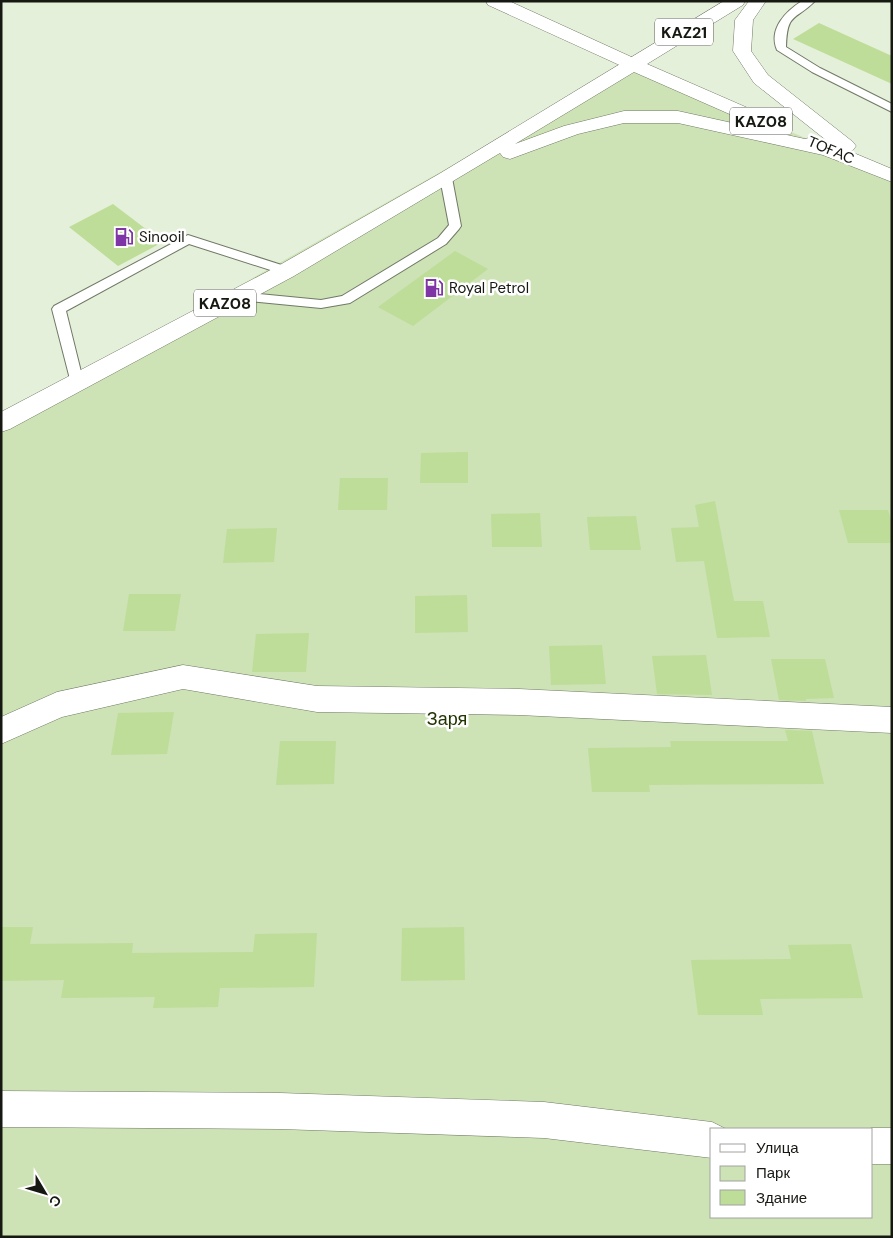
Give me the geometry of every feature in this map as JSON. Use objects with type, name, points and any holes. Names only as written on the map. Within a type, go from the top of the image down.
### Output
[{"type":"main road","name":"ТОҒАС","points":[[494,1],[727,107],[883,172]]},
{"type":"main road","name":"KAZ21","points":[[632,64],[737,1]]},
{"type":"main road","points":[[758,1],[744,20],[742,51],[761,79],[883,172]]},
{"type":"main road","name":"KAZ08","points":[[1,423],[77,384],[286,270],[446,178],[632,64]]},
{"type":"main road","points":[[446,178],[571,130],[624,117],[678,117],[829,150]]},
{"type":"main road","points":[[1,731],[57,705],[183,677],[317,699],[518,702],[892,720]]},
{"type":"main road","points":[[1,1109],[280,1111],[544,1120],[710,1140]]},
{"type":"main road","points":[[873,1146],[892,1146]]},
{"type":"lane","points":[[810,1],[793,11],[781,26],[781,48],[816,70],[892,109]]},
{"type":"lane","points":[[240,296],[321,304],[345,300],[442,241],[454,226],[446,178]]},
{"type":"lane","points":[[77,384],[59,309],[188,240],[286,270]]},
{"type":"green space","name":"Заря","points":[[632,64],[892,175],[892,1237],[1,1237],[1,420]]},
{"type":"building","points":[[819,23],[892,56],[892,84],[793,39]]},
{"type":"building","name":"Sinooil","points":[[113,204],[163,242],[118,266],[69,227]]},
{"type":"building","name":"Royal Petrol","points":[[455,251],[488,269],[413,326],[378,307]]},
{"type":"building","points":[[468,452],[468,483],[420,483],[421,453]]},
{"type":"building","points":[[340,478],[388,478],[387,510],[338,510]]},
{"type":"building","points":[[715,501],[734,601],[763,601],[770,637],[717,638],[704,561],[676,562],[671,528],[699,527],[695,505]]},
{"type":"building","points":[[839,510],[888,510],[892,523],[892,543],[848,543]]},
{"type":"building","points":[[540,513],[542,547],[492,547],[491,514]]},
{"type":"building","points":[[636,516],[641,550],[590,550],[587,517]]},
{"type":"building","points":[[277,528],[274,562],[223,563],[227,529]]},
{"type":"building","points":[[129,594],[181,594],[175,631],[123,631]]},
{"type":"building","points":[[467,595],[468,632],[415,633],[415,596]]},
{"type":"building","points":[[309,633],[306,672],[252,672],[256,634]]},
{"type":"building","points":[[602,645],[606,684],[551,685],[549,646]]},
{"type":"building","points":[[706,655],[712,695],[657,694],[652,656]]},
{"type":"building","points":[[771,659],[825,659],[834,698],[806,699],[806,701],[779,700]]},
{"type":"building","points":[[174,712],[167,754],[111,755],[118,713]]},
{"type":"building","points":[[785,730],[812,731],[824,784],[649,785],[650,792],[592,792],[588,748],[671,747],[670,741],[788,741]]},
{"type":"building","points":[[280,741],[336,741],[334,784],[276,785]]},
{"type":"building","points":[[1,927],[33,927],[30,944],[133,943],[132,953],[253,952],[255,934],[317,933],[314,987],[220,988],[218,1007],[153,1008],[155,997],[61,998],[64,980],[1,981]]},
{"type":"building","points":[[464,927],[465,980],[401,981],[402,928]]},
{"type":"building","points":[[851,944],[863,998],[760,999],[763,1015],[698,1015],[691,960],[791,959],[788,945]]},
{"type":"place","name":"Sinooil","points":[[124,237]]},
{"type":"place","name":"Royal Petrol","points":[[434,288]]}]
